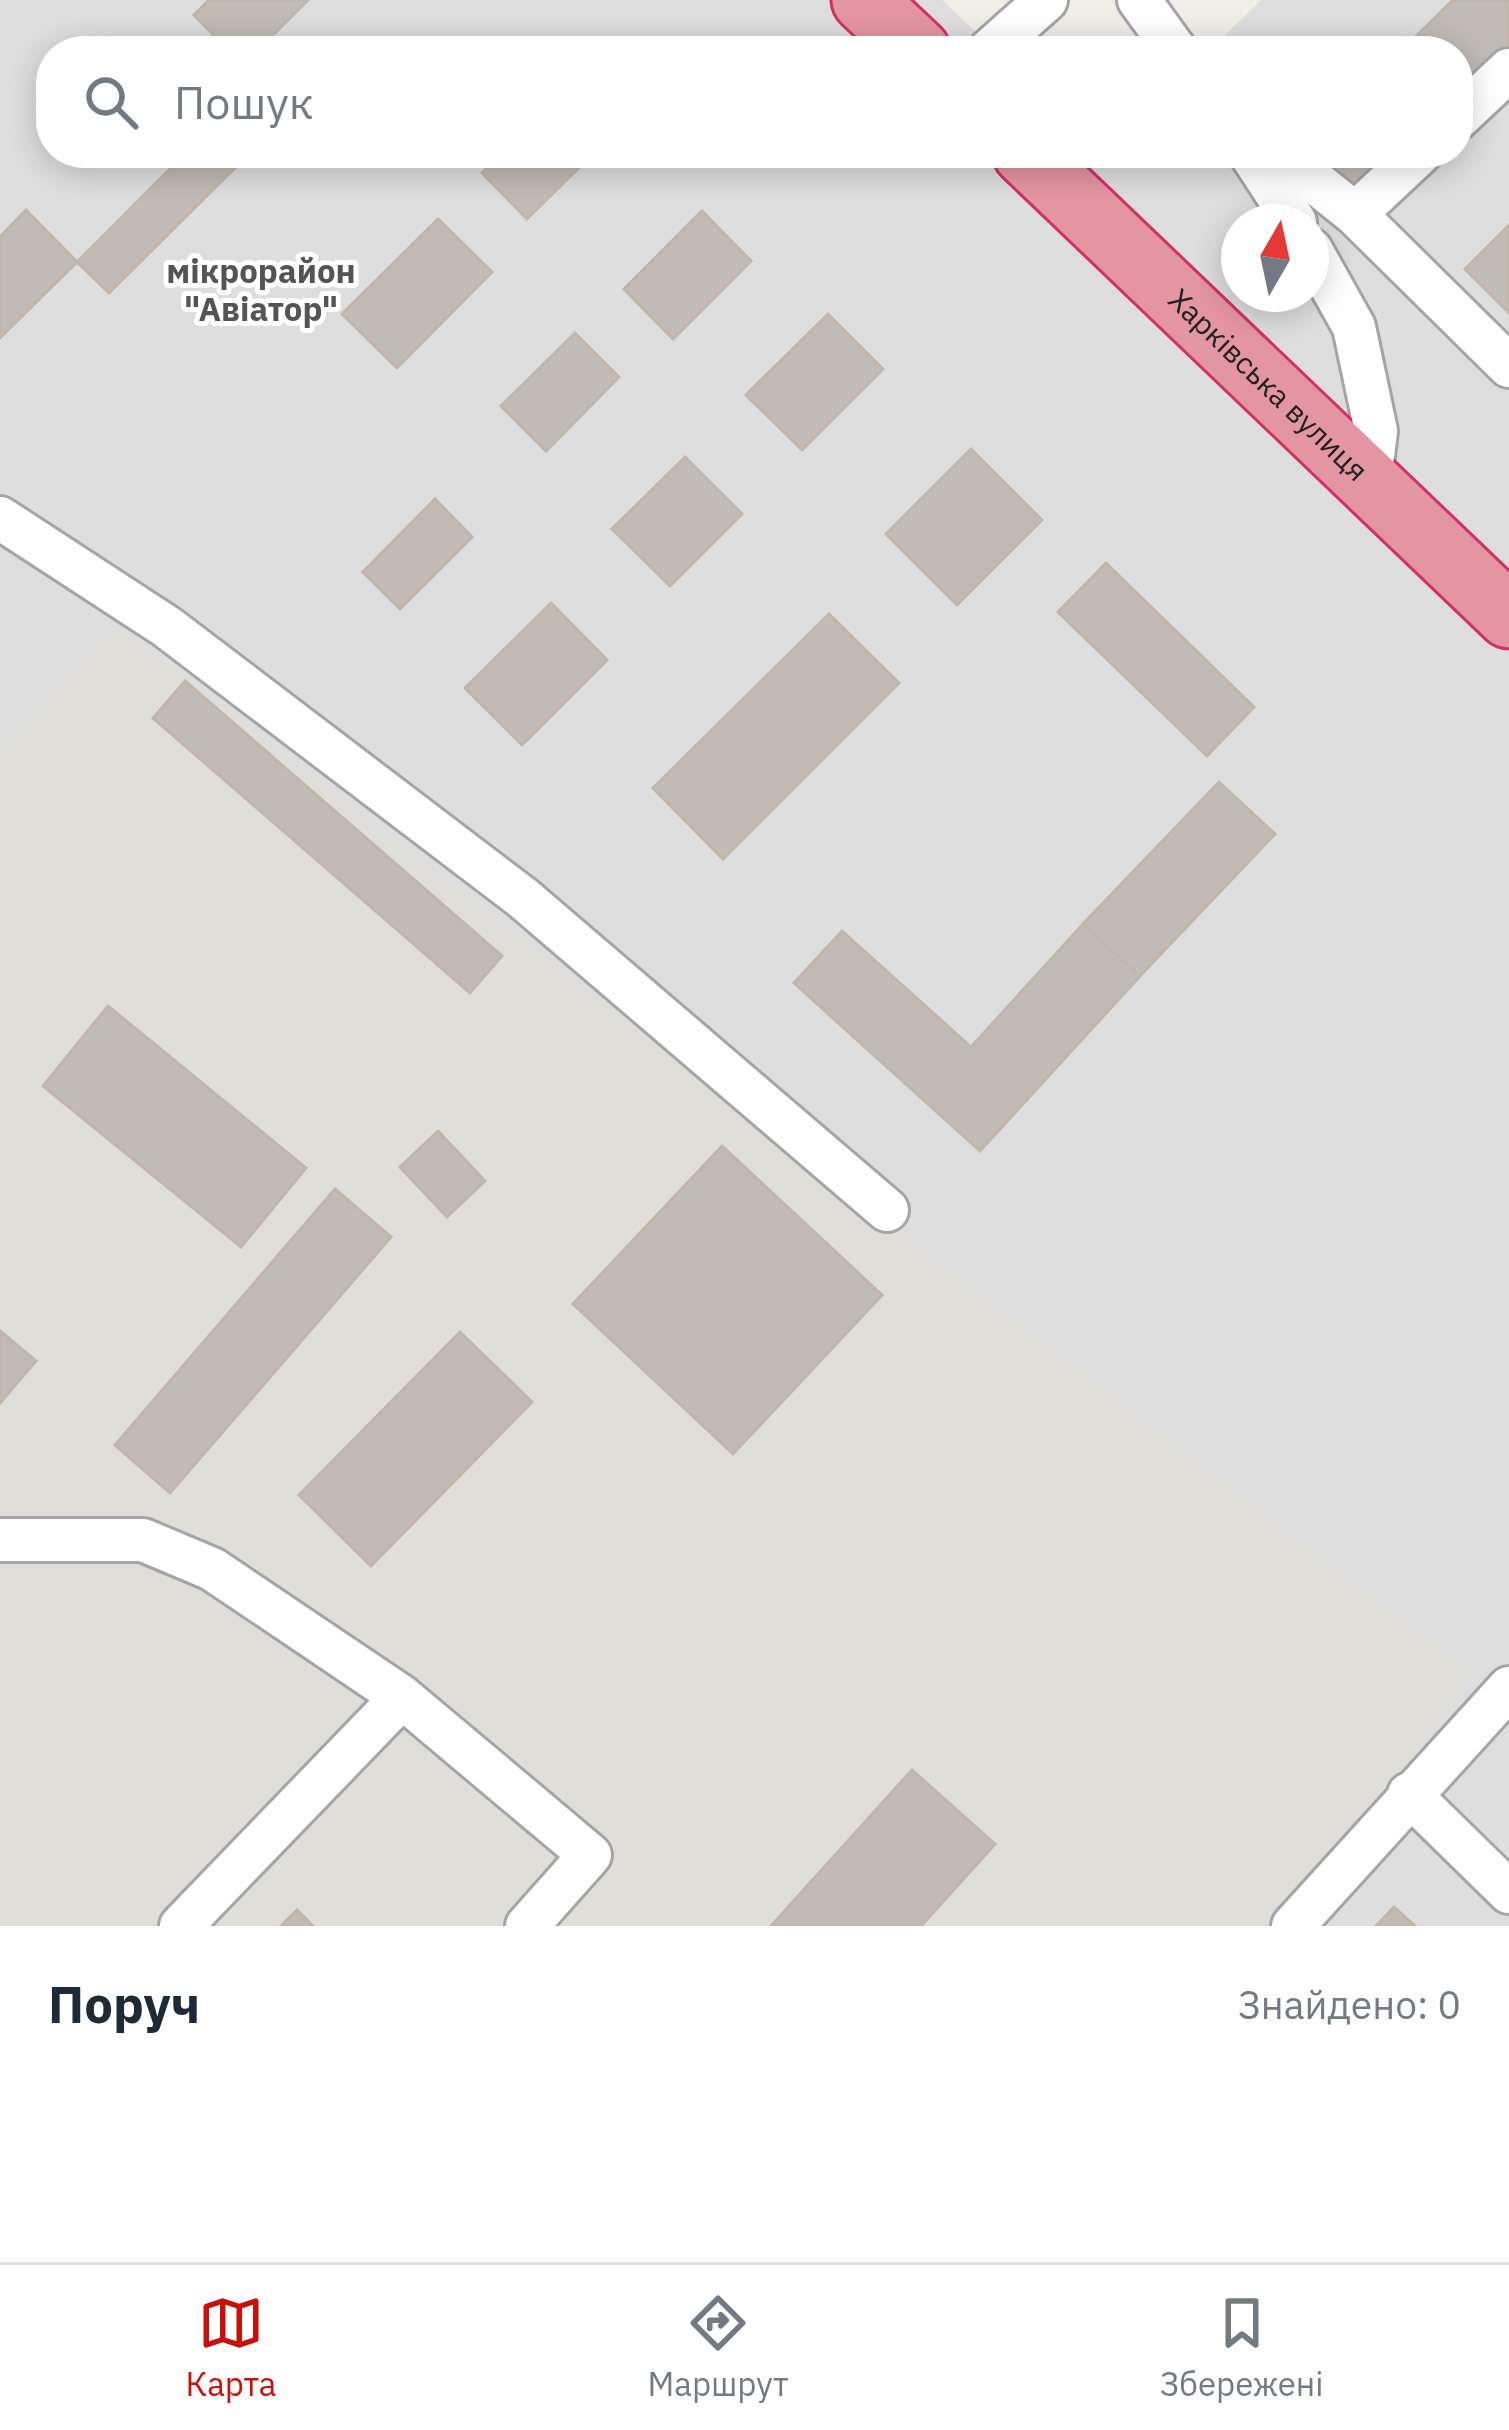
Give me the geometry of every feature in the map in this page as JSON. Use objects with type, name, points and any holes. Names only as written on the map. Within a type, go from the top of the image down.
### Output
[{"type":"highway","points":[[864,0],[902,36]]},
{"type":"highway","name":"Харківська вулиця","points":[[1041,168],[1509,616]]},
{"type":"street","points":[[1006,36],[1046,0]]},
{"type":"street","points":[[1139,0],[1165,36]]},
{"type":"street","points":[[1473,104],[1509,70]]},
{"type":"street","points":[[1260,168],[1283,204]]},
{"type":"street","points":[[1298,168],[1355,214],[1509,366]]},
{"type":"street","points":[[1355,214],[1404,168]]},
{"type":"street","points":[[1329,282],[1354,327],[1376,431],[1370,481]]},
{"type":"street","points":[[0,518],[167,627],[523,898],[887,1210]]},
{"type":"street","points":[[0,1540],[143,1540],[212,1569],[402,1697],[590,1855],[527,1926]]},
{"type":"street","points":[[1293,1926],[1509,1688]]},
{"type":"street","points":[[182,1926],[402,1697]]},
{"type":"street","points":[[1409,1794],[1509,1892]]},
{"type":"shaded area","points":[[0,0],[942,0],[980,36],[36,36],[36,168],[1473,168],[1473,36],[1224,36],[1261,0],[1509,0],[1509,1926],[1245,1926],[0,748]]},
{"type":"shaded area","points":[[116,626],[1473,1674],[1293,1926],[0,1926],[0,749]]},
{"type":"building","points":[[209,0],[308,0],[272,36],[214,36],[194,15]]},
{"type":"building","points":[[1453,0],[1509,0],[1509,45],[1473,80],[1473,36],[1416,36]]},
{"type":"building","points":[[171,168],[235,168],[109,293],[77,262]]},
{"type":"building","points":[[487,168],[579,168],[527,219],[482,173]]},
{"type":"building","points":[[1339,168],[1384,168],[1361,190]]},
{"type":"building","points":[[26,210],[77,262],[0,338],[0,237]]},
{"type":"building","points":[[702,211],[751,261],[673,339],[624,289]]},
{"type":"building","points":[[438,219],[492,272],[397,368],[342,314]]},
{"type":"building","points":[[1509,225],[1509,313],[1465,269]]},
{"type":"building","points":[[828,314],[883,369],[802,450],[746,395]]},
{"type":"building","points":[[575,333],[619,377],[546,451],[501,406]]},
{"type":"building","points":[[971,449],[1042,520],[957,605],[886,534]]},
{"type":"building","points":[[685,457],[742,514],[670,586],[612,529]]},
{"type":"building","points":[[435,499],[472,537],[400,609],[363,572]]},
{"type":"building","points":[[1106,563],[1254,707],[1207,756],[1058,612]]},
{"type":"building","points":[[551,603],[607,660],[522,745],[465,688]]},
{"type":"building","points":[[829,614],[899,683],[723,859],[653,788]]},
{"type":"building","points":[[185,681],[502,956],[470,993],[153,718]]},
{"type":"building","points":[[1219,782],[1275,834],[1140,976],[1083,924]]},
{"type":"building","points":[[1083,924],[1140,976],[980,1151],[794,983],[842,931],[971,1047]]},
{"type":"building","points":[[108,1006],[306,1168],[241,1247],[43,1086]]},
{"type":"building","points":[[438,1131],[485,1181],[447,1217],[400,1167]]},
{"type":"building","points":[[722,1146],[882,1295],[733,1454],[573,1304]]},
{"type":"building","points":[[335,1189],[391,1237],[170,1493],[115,1445]]},
{"type":"building","points":[[0,1331],[36,1361],[0,1403]]},
{"type":"building","points":[[460,1332],[532,1402],[371,1566],[299,1495]]},
{"type":"building","points":[[912,1770],[995,1844],[921,1926],[771,1926]]},
{"type":"building","points":[[1394,1907],[1415,1926],[1376,1926]]},
{"type":"building","points":[[297,1910],[313,1926],[281,1926]]},
{"type":"district","name":"мікрорайон \"Авіатор\"","points":[[261,290]]}]
